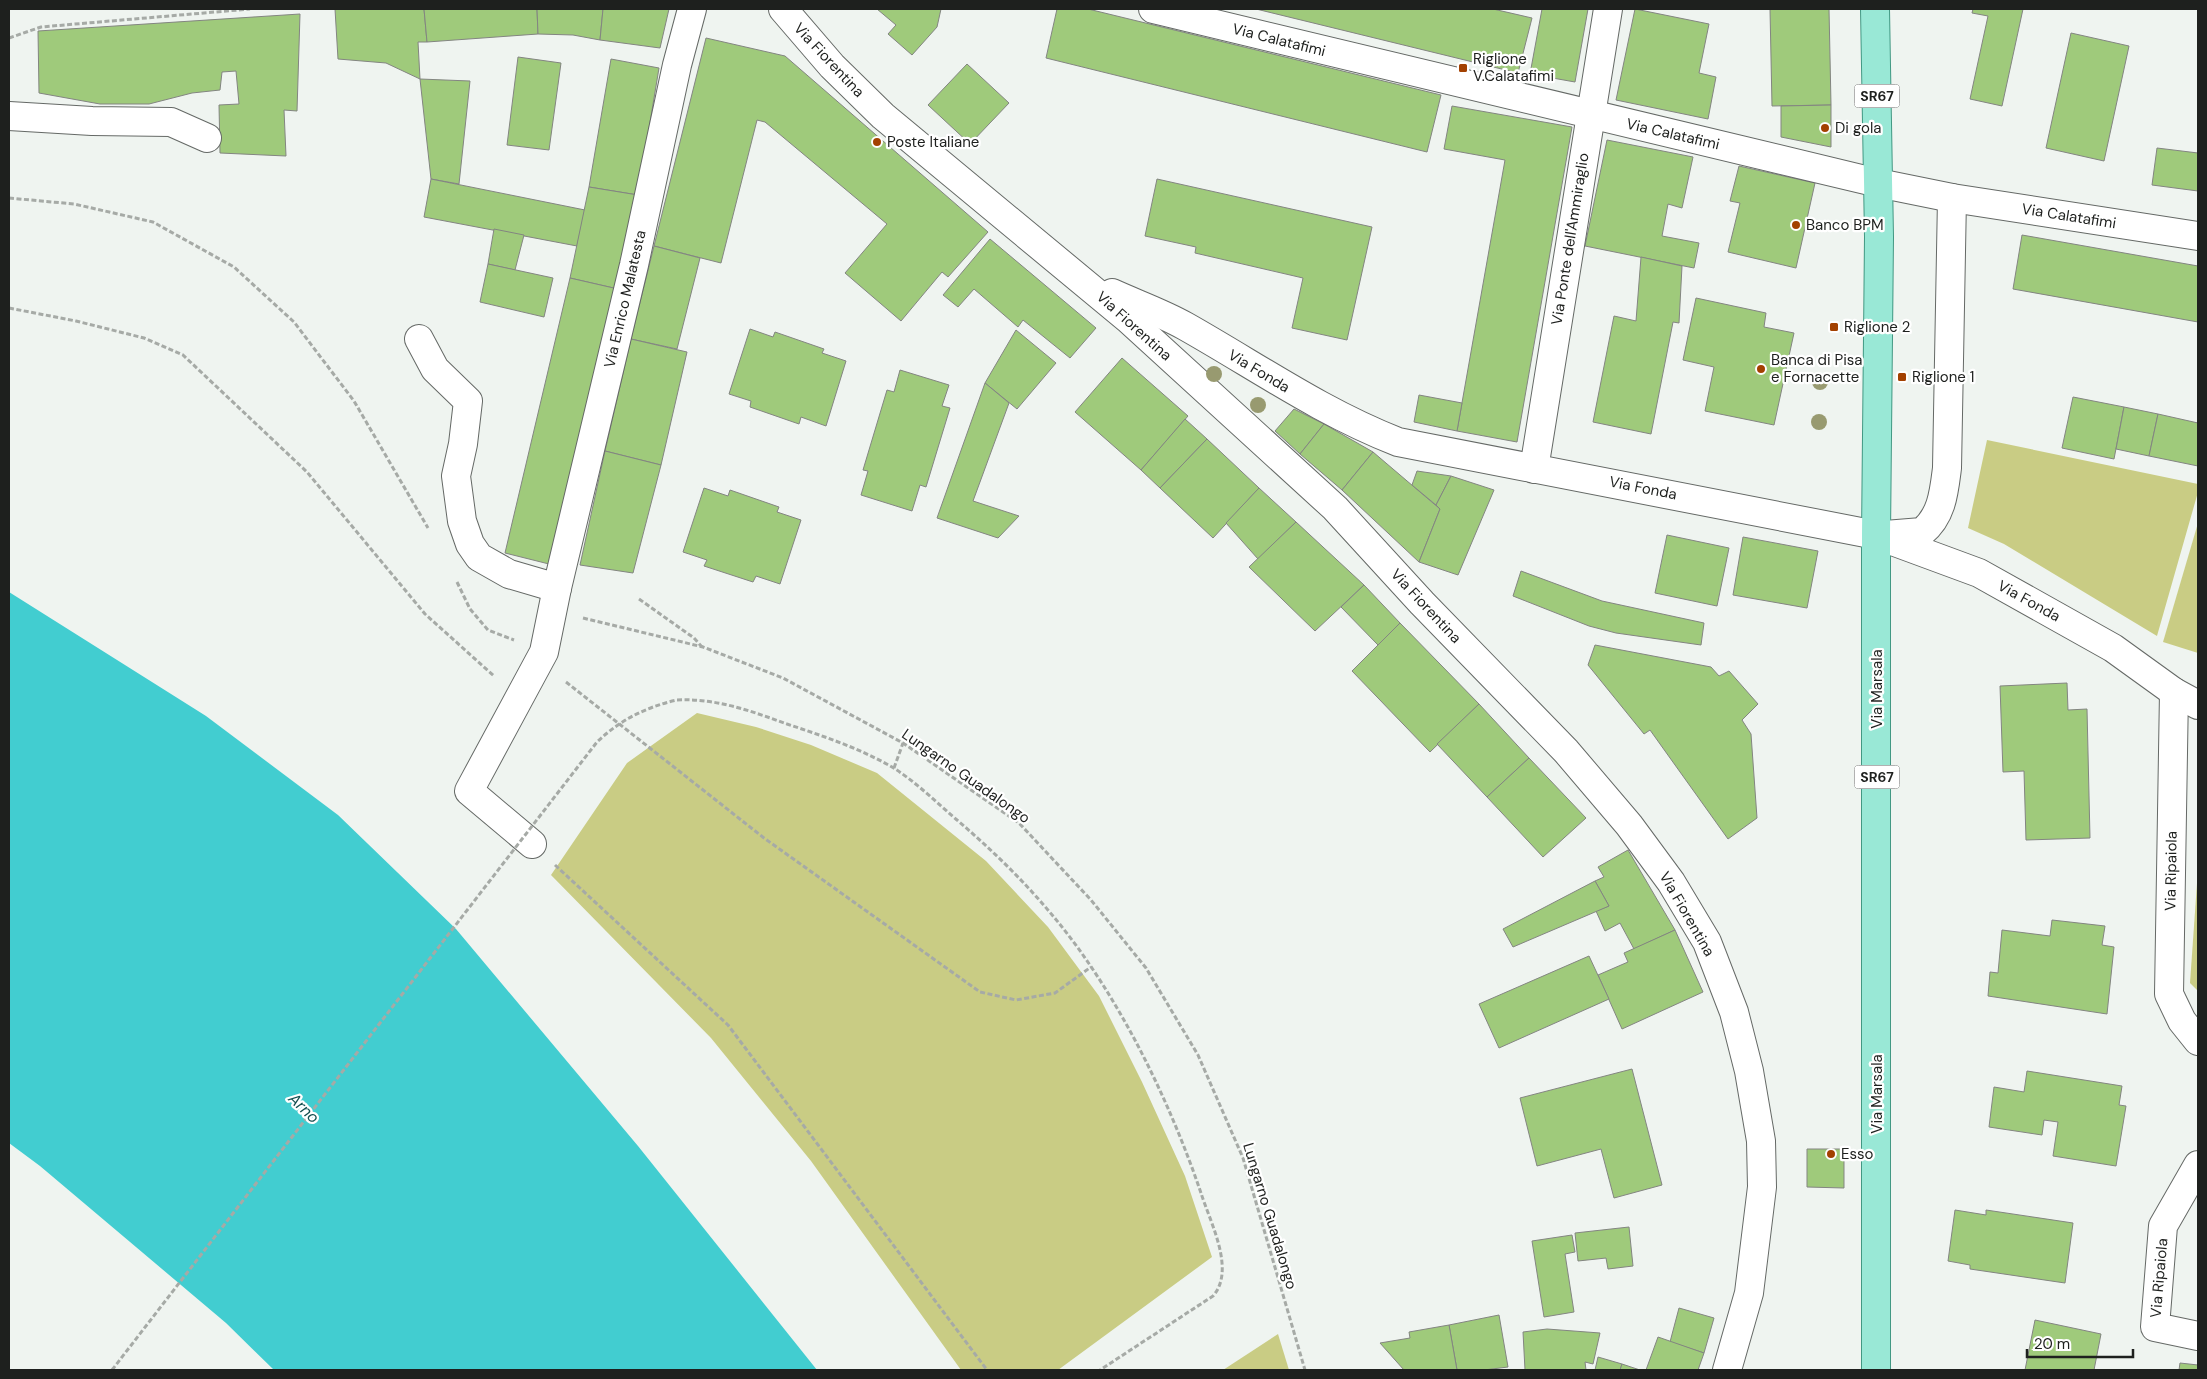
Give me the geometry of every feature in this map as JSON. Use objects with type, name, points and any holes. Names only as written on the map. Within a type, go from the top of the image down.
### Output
[{"type":"main road","name":"Via Marsala","points":[[1875,9],[1878,183],[1876,1370]]},
{"type":"street","name":"Via Enrico Malatesta","points":[[532,844],[469,791],[544,652],[557,588],[634,264],[677,65],[692,9]]},
{"type":"street","name":"Via Fiorentina","points":[[783,9],[832,66],[883,116],[1082,280],[1335,508],[1422,603],[1572,758],[1629,825],[1680,896],[1707,942],[1734,1012],[1749,1071],[1761,1141],[1762,1187],[1749,1293],[1728,1370]]},
{"type":"street","name":"Via Calatafimi","points":[[1153,9],[1878,183],[1952,198],[2198,236]]},
{"type":"street","name":"Via Ponte dell'Ammiraglio","points":[[1534,469],[1608,9]]},
{"type":"street","points":[[9,116],[92,121],[171,122],[207,138]]},
{"type":"street","points":[[1876,535],[1906,535],[1922,532],[1932,523],[1941,503],[1947,468],[1952,198]]},
{"type":"street","name":"Via Fonda","points":[[1082,280],[1184,326],[1294,391],[1377,434],[1418,447],[1625,484],[1876,535],[1979,573],[2113,648],[2174,692],[2198,705]]},
{"type":"street","points":[[418,339],[435,369],[468,401],[463,444],[456,476],[462,521],[470,544],[479,556],[509,574],[557,588]]},
{"type":"street","name":"Via Ripaiola","points":[[2174,692],[2169,994],[2182,1021],[2198,1041]]},
{"type":"street","name":"Via Ripaiola","points":[[2198,1165],[2163,1226],[2154,1326],[2198,1336]]},
{"type":"path","points":[[9,38],[41,27],[250,9]]},
{"type":"path","points":[[9,198],[74,204],[153,222],[234,266],[294,322],[354,401],[432,533]]},
{"type":"path","points":[[9,308],[76,320],[144,338],[183,355],[307,472],[425,614],[469,651],[518,701]]},
{"type":"path","points":[[454,576],[470,609],[488,630],[544,652],[568,686],[764,838],[980,992],[1016,1000],[1055,993],[1091,967]]},
{"type":"path","points":[[639,599],[694,638],[702,647]]},
{"type":"path","name":"Lungarno Guadalongo","points":[[581,617],[702,647],[783,678],[903,743],[1019,823],[1092,900],[1146,968],[1198,1055],[1243,1158],[1305,1370]]},
{"type":"path","points":[[112,1370],[597,742],[609,730],[656,704],[677,700],[699,699],[732,705],[839,741],[894,768],[981,841],[1019,878],[1054,916],[1091,967],[1144,1056],[1166,1104],[1196,1178],[1221,1254],[1224,1270],[1223,1280],[1213,1296],[1100,1370]]},
{"type":"path","points":[[894,768],[903,743]]},
{"type":"path","points":[[532,844],[728,1025],[987,1370]]},
{"type":"green space","points":[[1987,440],[2198,484],[2198,492],[2157,636],[2004,544],[1968,528]]},
{"type":"green space","points":[[2198,523],[2198,653],[2163,642]]},
{"type":"green space","points":[[697,713],[756,727],[811,745],[877,773],[986,861],[1048,927],[1099,996],[1142,1082],[1185,1176],[1212,1257],[1058,1370],[961,1370],[811,1161],[711,1038],[551,875],[627,763]]},
{"type":"green space","points":[[2198,869],[2198,991],[2190,983]]},
{"type":"green space","points":[[1278,1334],[1289,1370],[1223,1370]]},
{"type":"water","name":"Arno","points":[[9,592],[206,716],[338,815],[456,929],[638,1146],[817,1370],[274,1370],[226,1323],[40,1166],[9,1143]]},
{"type":"building","points":[[335,9],[424,9],[427,42],[418,42],[420,79],[386,63],[338,59]]},
{"type":"building","points":[[424,9],[537,9],[538,34],[427,42]]},
{"type":"building","points":[[537,9],[603,9],[600,40],[573,35],[538,34]]},
{"type":"building","points":[[603,9],[669,9],[660,48],[600,40]]},
{"type":"building","points":[[877,9],[941,9],[937,27],[912,55],[888,34],[896,25]]},
{"type":"building","points":[[1057,9],[1088,9],[1441,95],[1427,152],[1046,58]]},
{"type":"building","points":[[1256,9],[1493,9],[1532,18],[1518,73]]},
{"type":"building","points":[[1542,9],[1588,9],[1575,82],[1530,74]]},
{"type":"building","points":[[1635,9],[1709,24],[1699,73],[1716,77],[1708,119],[1616,100]]},
{"type":"building","points":[[1770,9],[1829,9],[1831,105],[1772,106]]},
{"type":"building","points":[[1973,9],[2023,9],[2002,106],[1970,99],[1988,16],[1972,13]]},
{"type":"building","points":[[300,14],[297,111],[284,110],[286,156],[220,153],[219,105],[239,104],[236,71],[222,72],[220,90],[192,93],[149,104],[100,104],[39,93],[38,31]]},
{"type":"building","points":[[2071,33],[2129,46],[2104,161],[2046,148]]},
{"type":"building","points":[[706,38],[785,56],[988,232],[948,277],[942,272],[901,321],[845,273],[887,224],[765,122],[757,120],[721,263],[654,246]]},
{"type":"building","points":[[518,57],[561,63],[549,150],[507,145]]},
{"type":"building","points":[[611,59],[659,68],[638,195],[589,187]]},
{"type":"building","points":[[967,64],[1009,103],[970,144],[928,105]]},
{"type":"building","points":[[420,79],[470,81],[459,184],[431,179]]},
{"type":"building","points":[[1831,105],[1831,147],[1781,137],[1781,106]]},
{"type":"building","points":[[1452,106],[1572,127],[1517,442],[1457,431],[1505,160],[1444,149]]},
{"type":"building","points":[[1607,140],[1693,157],[1682,208],[1668,204],[1662,236],[1699,243],[1694,268],[1585,246]]},
{"type":"building","points":[[2157,148],[2198,153],[2198,191],[2152,185]]},
{"type":"building","points":[[1739,166],[1815,183],[1796,268],[1728,252],[1740,203],[1730,201]]},
{"type":"building","points":[[431,179],[585,210],[577,246],[424,217]]},
{"type":"building","points":[[1157,179],[1372,227],[1347,340],[1292,328],[1303,278],[1195,253],[1196,247],[1145,236]]},
{"type":"building","points":[[589,187],[638,195],[618,289],[570,278]]},
{"type":"building","points":[[494,229],[524,235],[515,270],[488,264]]},
{"type":"building","points":[[2022,235],[2198,266],[2198,322],[2013,289]]},
{"type":"building","points":[[990,239],[1096,328],[1070,358],[1023,320],[1018,327],[974,289],[958,307],[943,295]]},
{"type":"building","points":[[654,246],[700,258],[677,349],[631,339]]},
{"type":"building","points":[[1641,257],[1682,266],[1679,323],[1673,322],[1651,434],[1593,422],[1614,316],[1636,321]]},
{"type":"building","points":[[488,264],[553,278],[544,317],[480,302]]},
{"type":"building","points":[[570,278],[618,289],[553,565],[505,553]]},
{"type":"building","points":[[1696,298],[1766,313],[1764,327],[1794,333],[1774,425],[1705,411],[1714,367],[1683,360]]},
{"type":"building","points":[[750,329],[773,337],[775,332],[824,349],[822,353],[846,361],[826,426],[801,417],[799,424],[750,407],[751,401],[729,394]]},
{"type":"building","points":[[1016,330],[1056,363],[1017,409],[985,383]]},
{"type":"building","points":[[631,339],[687,352],[661,465],[605,451]]},
{"type":"building","points":[[1122,358],[1188,416],[1141,470],[1075,412]]},
{"type":"building","points":[[900,370],[949,385],[942,406],[950,408],[926,487],[920,485],[912,511],[861,495],[868,471],[863,470],[887,390],[894,392]]},
{"type":"building","points":[[985,383],[1009,403],[973,501],[1019,516],[998,538],[937,518]]},
{"type":"building","points":[[1419,395],[1462,403],[1457,431],[1414,422]]},
{"type":"building","points":[[2073,397],[2124,407],[2114,459],[2062,448]]},
{"type":"building","points":[[2124,407],[2158,414],[2149,456],[2116,449]]},
{"type":"building","points":[[1294,409],[1324,424],[1300,454],[1275,431]]},
{"type":"building","points":[[2158,414],[2198,423],[2198,466],[2149,456]]},
{"type":"building","points":[[1185,419],[1207,439],[1160,488],[1141,470]]},
{"type":"building","points":[[1324,424],[1373,452],[1342,490],[1300,454]]},
{"type":"building","points":[[1207,439],[1259,488],[1213,538],[1160,488]]},
{"type":"building","points":[[605,451],[661,465],[633,573],[580,565]]},
{"type":"building","points":[[1373,452],[1440,509],[1419,562],[1342,490]]},
{"type":"building","points":[[1417,471],[1451,476],[1436,505],[1412,485]]},
{"type":"building","points":[[1451,476],[1494,490],[1458,575],[1419,562],[1440,509],[1436,505]]},
{"type":"building","points":[[704,488],[728,496],[730,490],[779,507],[777,512],[801,520],[780,584],[756,576],[753,582],[704,566],[707,560],[683,552]]},
{"type":"building","points":[[1259,488],[1296,522],[1258,559],[1226,523]]},
{"type":"building","points":[[1296,522],[1364,585],[1315,631],[1249,567]]},
{"type":"building","points":[[1667,535],[1729,548],[1717,606],[1655,593]]},
{"type":"building","points":[[1743,537],[1818,551],[1807,608],[1733,595]]},
{"type":"building","points":[[1521,571],[1602,601],[1704,623],[1701,645],[1616,633],[1589,626],[1513,596]]},
{"type":"building","points":[[1364,585],[1400,623],[1378,645],[1341,607]]},
{"type":"building","points":[[1400,623],[1479,704],[1430,752],[1352,671]]},
{"type":"building","points":[[1595,645],[1711,667],[1719,676],[1729,671],[1758,704],[1742,720],[1751,734],[1757,818],[1728,839],[1650,730],[1644,734],[1588,665]]},
{"type":"building","points":[[2067,683],[2068,710],[2087,709],[2090,838],[2026,840],[2024,771],[2003,772],[2000,686]]},
{"type":"building","points":[[1479,704],[1529,758],[1487,797],[1437,744]]},
{"type":"building","points":[[1529,758],[1586,818],[1543,857],[1487,797]]},
{"type":"building","points":[[1628,850],[1675,930],[1634,949],[1620,923],[1605,931],[1596,911],[1609,906],[1595,881],[1604,877],[1598,867]]},
{"type":"building","points":[[1595,881],[1609,906],[1513,947],[1503,929]]},
{"type":"building","points":[[2052,920],[2105,926],[2102,945],[2114,947],[2107,1014],[1988,996],[1990,972],[1998,973],[2002,930],[2050,936]]},
{"type":"building","points":[[1675,930],[1703,992],[1622,1029],[1598,975],[1628,962],[1624,953]]},
{"type":"building","points":[[1589,956],[1609,999],[1499,1048],[1479,1004]]},
{"type":"building","points":[[1632,1069],[1662,1185],[1614,1198],[1601,1149],[1537,1166],[1520,1098]]},
{"type":"building","points":[[2027,1071],[2122,1086],[2119,1105],[2126,1106],[2116,1166],[2053,1156],[2058,1122],[2044,1120],[2042,1135],[1989,1127],[1994,1087],[2024,1092]]},
{"type":"building","points":[[1807,1149],[1844,1149],[1844,1188],[1807,1187]]},
{"type":"building","points":[[1955,1210],[1986,1215],[1986,1210],[2073,1223],[2065,1283],[1970,1269],[1970,1265],[1948,1261]]},
{"type":"building","points":[[1629,1227],[1633,1266],[1608,1269],[1606,1258],[1578,1261],[1575,1233]]},
{"type":"building","points":[[1572,1235],[1575,1252],[1565,1254],[1574,1312],[1544,1317],[1532,1241]]},
{"type":"building","points":[[1679,1308],[1714,1318],[1704,1353],[1670,1342]]},
{"type":"building","points":[[1499,1315],[1508,1367],[1484,1370],[1457,1370],[1449,1325]]},
{"type":"building","points":[[2035,1320],[2101,1334],[2094,1370],[2025,1370]]},
{"type":"building","points":[[1449,1325],[1457,1370],[1404,1370],[1380,1343],[1410,1338],[1409,1332]]},
{"type":"building","points":[[1547,1329],[1600,1333],[1593,1364],[1585,1362],[1586,1370],[1525,1370],[1523,1332]]},
{"type":"building","points":[[1658,1337],[1704,1353],[1698,1370],[1646,1370]]},
{"type":"building","points":[[1598,1357],[1622,1364],[1620,1370],[1595,1370]]},
{"type":"building","points":[[2180,1363],[2198,1365],[2198,1370],[2179,1370]]},
{"type":"building","points":[[1622,1364],[1640,1370],[1620,1370]]},
{"type":"place","name":"Riglione V.Calatafimi","points":[[1463,68]]},
{"type":"place","name":"Di gola","points":[[1825,128]]},
{"type":"place","name":"Poste Italiane","points":[[877,142]]},
{"type":"place","name":"Banco BPM","points":[[1796,225]]},
{"type":"place","name":"Riglione 2","points":[[1834,327]]},
{"type":"place","name":"Banca di Pisa e Fornacette","points":[[1761,369]]},
{"type":"place","name":"Riglione 1","points":[[1902,377]]},
{"type":"place","name":"Esso","points":[[1831,1154]]}]
